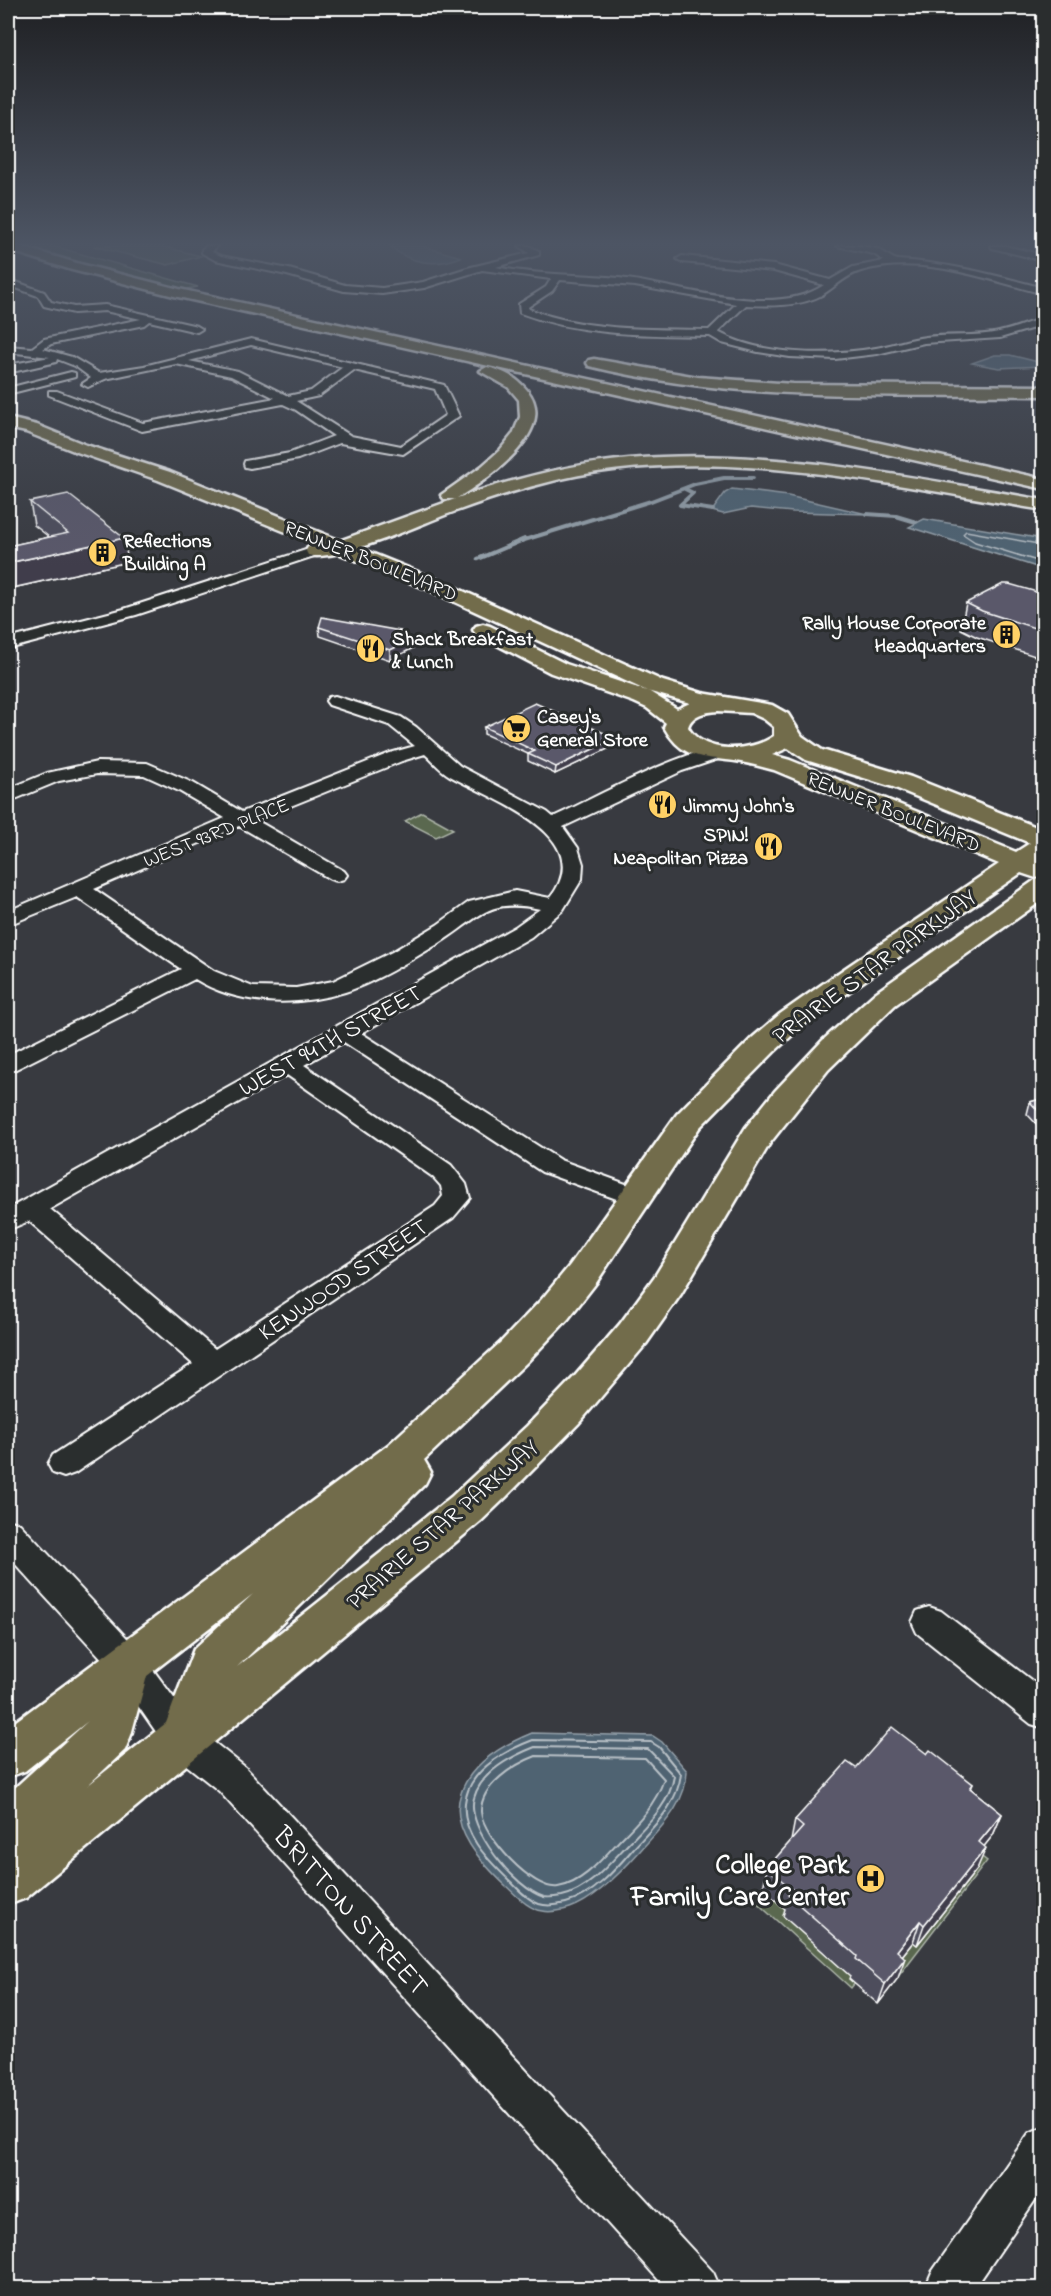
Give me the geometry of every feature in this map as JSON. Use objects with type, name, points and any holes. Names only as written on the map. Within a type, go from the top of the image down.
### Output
[{"type":"main road","points":[[328,547],[437,501],[494,467],[518,442],[525,429],[528,411],[526,398],[506,380],[450,359],[426,353]]},
{"type":"main road","points":[[444,353],[1044,484]]},
{"type":"main road","points":[[768,403],[583,364],[698,381],[793,389],[1044,391]]},
{"type":"main road","name":"RENNER BOULEVARD","points":[[8,423],[38,430],[299,531],[413,594],[569,673],[653,701],[669,711],[679,729],[696,747],[782,765],[1039,861]]},
{"type":"main road","name":"RENNER BOULEVARD","points":[[8,438],[376,562],[436,586],[647,683],[693,697],[766,711],[782,721],[787,732],[799,746],[814,756],[910,785],[1039,861]]},
{"type":"main road","points":[[328,547],[395,528],[550,476],[604,467],[669,461],[720,461],[787,466],[1044,505]]},
{"type":"main road","points":[[299,531],[346,531],[376,526]]},
{"type":"main road","points":[[376,562],[371,552],[372,545],[395,528]]},
{"type":"main road","points":[[679,729],[687,713],[696,709],[730,704]]},
{"type":"main road","points":[[730,754],[773,748],[786,738],[787,732]]},
{"type":"main road","name":"PRAIRIE STAR PARKWAY","points":[[8,1755],[402,1456],[500,1365],[562,1300],[583,1274],[688,1121],[791,1020],[850,977],[1039,861]]},
{"type":"main road","name":"PRAIRIE STAR PARKWAY","points":[[8,1880],[466,1509],[534,1446],[580,1397],[655,1304],[758,1135],[805,1077],[861,1020],[1039,861]]},
{"type":"main road","points":[[183,1740],[210,1663],[410,1473],[500,1365]]},
{"type":"main road","points":[[8,1826],[108,1735],[128,1663]]},
{"type":"street","points":[[51,353],[94,374],[99,379],[52,393],[142,427],[315,394],[352,366]]},
{"type":"street","points":[[8,391],[62,377],[173,361],[205,353]]},
{"type":"street","points":[[250,464],[293,456],[338,439],[403,450],[453,416],[440,387],[298,353]]},
{"type":"street","points":[[784,353],[835,356],[859,353]]},
{"type":"street","points":[[8,368],[64,358]]},
{"type":"street","points":[[173,361],[234,373],[300,407],[347,439]]},
{"type":"street","points":[[8,396],[62,377]]},
{"type":"street","points":[[8,644],[109,618],[328,547]]},
{"type":"street","points":[[335,701],[375,713],[395,722],[453,770],[546,820],[598,806],[678,764],[730,754]]},
{"type":"street","points":[[546,820],[668,752],[679,729]]},
{"type":"street","name":"WEST 93RD PLACE","points":[[8,918],[80,890],[240,819],[396,757],[427,748]]},
{"type":"street","points":[[8,796],[54,777],[97,768],[147,769],[186,787],[337,875]]},
{"type":"street","name":"WEST 94TH STREET","points":[[19,1214],[523,933],[542,920],[568,891],[573,877],[568,849],[546,820]]},
{"type":"street","points":[[80,890],[197,969],[250,994],[296,995],[339,987],[380,967],[445,930],[476,906],[515,897],[556,906]]},
{"type":"street","points":[[8,1064],[197,969]]},
{"type":"street","points":[[344,1032],[551,1166],[636,1197]]},
{"type":"street","name":"KENWOOD STREET","points":[[64,1464],[444,1212],[457,1198],[453,1184],[442,1171],[287,1064]]},
{"type":"street","points":[[19,1214],[214,1365]]},
{"type":"street","name":"BRITTON STREET","points":[[8,1534],[128,1663],[183,1740],[232,1779],[697,2289]]},
{"type":"street","points":[[929,1622],[1044,1712]]},
{"type":"street","points":[[948,2289],[1044,2148]]},
{"type":"green space","points":[[422,812],[453,829],[436,837],[405,821]]},
{"type":"green space","points":[[978,1854],[987,1861],[897,1978],[890,1971],[913,1942],[917,1945],[977,1869]]},
{"type":"green space","points":[[764,1889],[845,1961],[855,1983],[851,1988],[754,1900]]},
{"type":"water","points":[[995,355],[1010,355],[1042,363],[1043,366],[999,368],[972,363]]},
{"type":"water","points":[[732,489],[788,496],[867,514],[793,512],[751,508],[723,514],[712,511],[725,493]]},
{"type":"water","points":[[924,519],[1043,539],[1043,569],[909,527]]},
{"type":"water","points":[[532,1733],[653,1736],[662,1742],[687,1771],[682,1794],[671,1815],[633,1858],[589,1898],[570,1908],[557,1911],[538,1910],[514,1894],[478,1856],[463,1832],[459,1820],[458,1806],[461,1793],[473,1772],[500,1749]]},
{"type":"building","points":[[68,494],[124,538],[8,563],[8,546],[68,533],[30,502]]},
{"type":"building","points":[[1003,584],[1044,594],[1044,631],[982,611],[966,603]]},
{"type":"building","points":[[322,617],[400,631],[397,633],[413,639],[390,650],[319,627]]},
{"type":"building","points":[[535,703],[616,738],[556,767],[528,754],[535,751],[484,727]]},
{"type":"building","points":[[1044,1098],[1044,1117],[1030,1102]]},
{"type":"building","name":"College Park Family Care Center","points":[[892,1727],[927,1754],[930,1750],[973,1784],[970,1788],[1002,1814],[979,1842],[986,1848],[924,1925],[920,1921],[897,1951],[905,1958],[885,1984],[788,1895],[793,1890],[767,1868],[803,1827],[795,1820],[847,1762],[856,1768]]},
{"type":"waterway","points":[[521,541],[651,501],[695,484],[724,478],[753,478]]},
{"type":"waterway","points":[[685,489],[693,493],[680,505],[713,510]]},
{"type":"waterway","points":[[867,514],[896,516],[916,522]]},
{"type":"waterway","points":[[478,559],[525,539]]},
{"type":"place","name":"Reflections Building A","points":[[102,552]]},
{"type":"place","name":"Rally House Corporate Headquarters","points":[[1007,634]]},
{"type":"place","name":"Shack Breakfast & Lunch","points":[[371,649]]},
{"type":"place","name":"Casey's General Store","points":[[516,728]]},
{"type":"place","name":"Jimmy John's","points":[[662,805]]},
{"type":"place","name":"SPIN! Neapolitan Pizza","points":[[769,846]]},
{"type":"place","name":"College Park Family Care Center","points":[[870,1879]]}]
